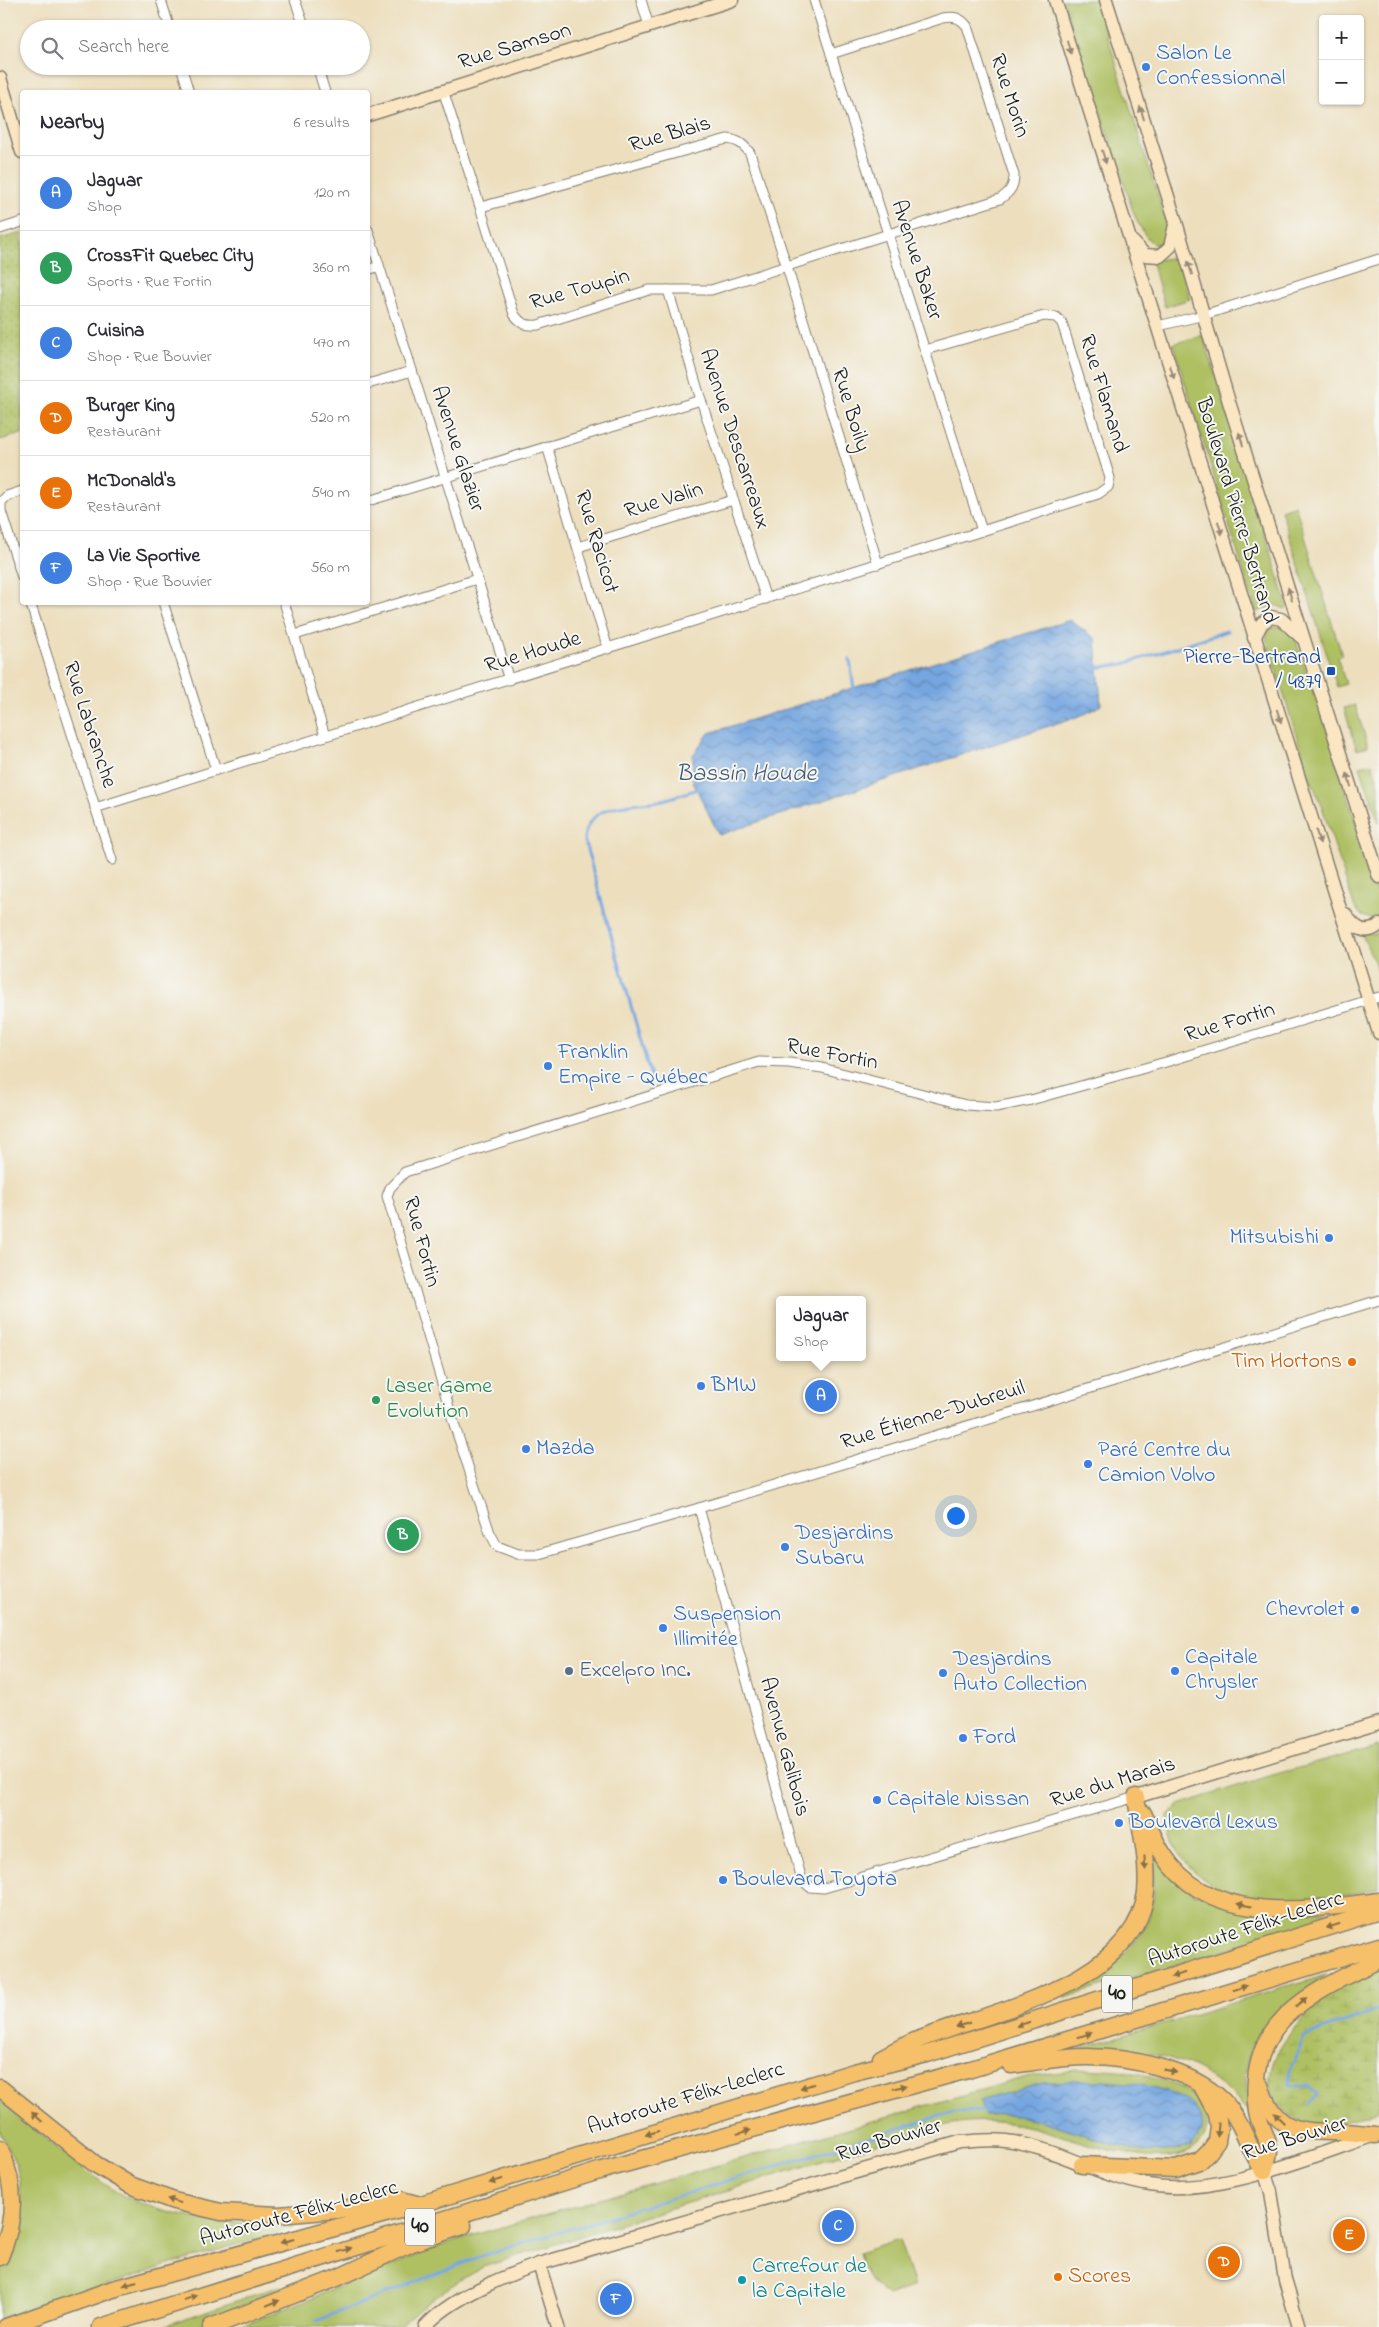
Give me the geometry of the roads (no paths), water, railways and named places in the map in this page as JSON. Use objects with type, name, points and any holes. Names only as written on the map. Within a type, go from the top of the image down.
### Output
[{"type":"highway","points":[[1136,1797],[1163,1855],[1180,1875],[1201,1891],[1221,1900],[1273,1910],[1304,1910],[1379,1901]]},
{"type":"highway","points":[[854,2072],[914,2041],[998,2013],[1048,1993],[1109,1958],[1128,1938],[1138,1917],[1146,1892],[1145,1864],[1136,1797]]},
{"type":"highway","name":"Autoroute Félix-Leclerc","points":[[6,2327],[113,2289],[418,2205],[854,2072],[927,2054],[1379,1911]]},
{"type":"highway","name":"Autoroute Félix-Leclerc","points":[[101,2327],[599,2171],[971,2069],[1379,1946]]},
{"type":"highway","points":[[1264,2171],[1269,2151],[1258,2113],[1256,2071],[1264,2047],[1272,2034],[1300,2002],[1325,1985],[1379,1960]]},
{"type":"highway","points":[[971,2069],[1086,2057],[1136,2062],[1179,2073],[1222,2099],[1239,2119],[1254,2157],[1264,2171]]},
{"type":"highway","points":[[1256,2071],[1269,2106],[1279,2119],[1288,2126],[1318,2133],[1378,2134]]},
{"type":"highway","points":[[1082,2165],[1176,2169],[1200,2161],[1216,2141],[1220,2127],[1217,2114],[1202,2086]]},
{"type":"highway","points":[[0,2088],[95,2164],[130,2185],[174,2202],[221,2212],[279,2215],[337,2210],[398,2199],[418,2205]]},
{"type":"highway","points":[[211,2327],[336,2278],[412,2243],[546,2200],[697,2145]]},
{"type":"highway","points":[[0,2149],[9,2171],[12,2195],[11,2220],[0,2257]]},
{"type":"main road","name":"Rue Samson","points":[[370,114],[732,0]]},
{"type":"main road","name":"Boulevard Pierre-Bertrand","points":[[1055,0],[1254,638],[1341,908],[1374,998],[1379,1033]]},
{"type":"main road","name":"Boulevard Pierre-Bertrand","points":[[1106,0],[1379,877]]},
{"type":"main road","points":[[0,78],[20,145]]},
{"type":"main road","points":[[1129,236],[1142,253],[1147,256],[1160,256],[1170,248],[1176,222]]},
{"type":"main road","points":[[1254,638],[1262,623],[1271,617],[1281,619],[1304,641]]},
{"type":"main road","points":[[1341,908],[1357,928],[1369,931],[1379,925]]},
{"type":"main road","name":"Rue du Marais","points":[[1136,1797],[1379,1723]]},
{"type":"main road","name":"Rue Bouvier","points":[[425,2327],[433,2317],[488,2285],[539,2264],[960,2142],[1007,2141],[1144,2184],[1180,2188],[1217,2184],[1264,2171],[1378,2134]]},
{"type":"main road","points":[[1264,2171],[1271,2192],[1285,2280],[1299,2327]]},
{"type":"main road","points":[[539,2264],[558,2327]]},
{"type":"street","points":[[160,0],[167,20]]},
{"type":"street","points":[[295,0],[301,20]]},
{"type":"street","points":[[641,0],[649,26]]},
{"type":"street","name":"Avenue Baker","points":[[814,0],[982,532]]},
{"type":"street","name":"Rue Morin","points":[[831,54],[943,18],[952,16],[962,20],[966,26],[1014,175],[1014,184],[1009,193],[1000,199],[888,234]]},
{"type":"street","points":[[184,75],[188,90]]},
{"type":"street","points":[[320,75],[324,90]]},
{"type":"street","name":"Rue Toupin","points":[[443,90],[514,314],[520,322],[528,326],[538,325],[648,290],[711,290],[888,234]]},
{"type":"street","name":"Rue Blais","points":[[481,207],[727,139],[736,140],[744,144],[750,153],[787,266]]},
{"type":"street","points":[[0,229],[20,223]]},
{"type":"street","name":"Avenue Glazier","points":[[370,237],[509,680]]},
{"type":"street","points":[[1158,326],[1204,315],[1379,259]]},
{"type":"street","points":[[370,269],[379,266]]},
{"type":"street","name":"Rue Boily","points":[[787,266],[878,564]]},
{"type":"street","name":"Avenue Descarreaux","points":[[668,290],[701,400],[766,599]]},
{"type":"street","name":"Rue Flamand","points":[[925,350],[1044,316],[1056,317],[1062,323],[1110,478],[1108,486],[1098,494],[982,532]]},
{"type":"street","points":[[370,383],[412,370]]},
{"type":"street","points":[[370,500],[701,400]]},
{"type":"street","name":"Rue Racicot","points":[[546,446],[608,649]]},
{"type":"street","points":[[20,492],[7,496],[1,502],[20,570]]},
{"type":"street","name":"Rue Valin","points":[[578,546],[733,500]]},
{"type":"street","name":"Rue Houde","points":[[96,808],[982,532]]},
{"type":"street","points":[[295,635],[478,579]]},
{"type":"street","name":"Rue Labranche","points":[[31,605],[112,860]]},
{"type":"street","points":[[164,605],[216,770]]},
{"type":"street","points":[[285,605],[325,736]]},
{"type":"street","name":"Rue Fortin","points":[[497,1546],[490,1533],[454,1424],[387,1196],[390,1188],[406,1172],[759,1062],[789,1063],[822,1068],[966,1105],[996,1107],[1031,1100],[1166,1062],[1374,998]]},
{"type":"street","name":"Rue Étienne-Dubreuil","points":[[497,1546],[518,1554],[539,1554],[699,1508],[1379,1300]]},
{"type":"street","name":"Avenue Galibois","points":[[699,1508],[802,1880]]},
{"type":"street","name":"Rue du Marais","points":[[802,1880],[810,1887],[824,1888],[1136,1797]]},
{"type":"water","name":"Bassin Houde","points":[[1070,620],[1096,639],[1101,705],[1085,714],[719,835],[693,782],[693,755],[709,733]]},
{"type":"water","points":[[1081,2080],[1133,2084],[1174,2094],[1190,2102],[1199,2114],[1200,2134],[1192,2147],[1177,2150],[1138,2151],[1040,2121],[1004,2115],[985,2115],[979,2101],[1043,2083]]},
{"type":"waterway","points":[[1095,668],[1124,664],[1227,631]]},
{"type":"waterway","points":[[850,660],[854,690]]},
{"type":"waterway","points":[[651,1077],[584,839],[587,827],[593,818],[602,812],[624,805],[664,800],[701,788]]},
{"type":"waterway","points":[[1310,2104],[1318,2095],[1308,2086],[1290,2086],[1291,2067],[1304,2037],[1379,2009]]},
{"type":"waterway","points":[[316,2321],[482,2256],[953,2112],[987,2111]]},
{"type":"place","name":"Salon Le Confessionnal","points":[[1146,67]]},
{"type":"place","name":"Pierre-Bertrand / 4879","points":[[1331,671]]},
{"type":"place","name":"Franklin Empire - Québec","points":[[548,1066]]},
{"type":"place","name":"Mitsubishi","points":[[1329,1238]]},
{"type":"place","name":"Tim Hortons","points":[[1352,1362]]},
{"type":"place","name":"BMW","points":[[701,1386]]},
{"type":"place","name":"Jaguar","points":[[821,1396]]},
{"type":"place","name":"Laser Game Evolution","points":[[376,1400]]},
{"type":"place","name":"Mazda","points":[[526,1449]]},
{"type":"place","name":"Paré Centre du Camion Volvo","points":[[1088,1464]]},
{"type":"place","name":"CrossFit Quebec City","points":[[403,1535]]},
{"type":"place","name":"Desjardins Subaru","points":[[785,1547]]},
{"type":"place","name":"Chevrolet","points":[[1355,1610]]},
{"type":"place","name":"Suspension Illimitée","points":[[663,1628]]},
{"type":"place","name":"Excelpro Inc.","points":[[569,1671]]},
{"type":"place","name":"Capitale Chrysler","points":[[1175,1671]]},
{"type":"place","name":"Desjardins Auto Collection","points":[[943,1673]]},
{"type":"place","name":"Ford","points":[[963,1738]]},
{"type":"place","name":"Capitale Nissan","points":[[877,1800]]},
{"type":"place","name":"Boulevard Lexus","points":[[1119,1823]]},
{"type":"place","name":"Boulevard Toyota","points":[[723,1880]]},
{"type":"place","name":"Cuisina","points":[[838,2226]]},
{"type":"place","name":"McDonald's","points":[[1349,2235]]},
{"type":"place","name":"Burger King","points":[[1224,2262]]},
{"type":"place","name":"Scores","points":[[1058,2277]]},
{"type":"place","name":"Carrefour de la Capitale","points":[[742,2280]]},
{"type":"place","name":"La Vie Sportive","points":[[616,2299]]}]
